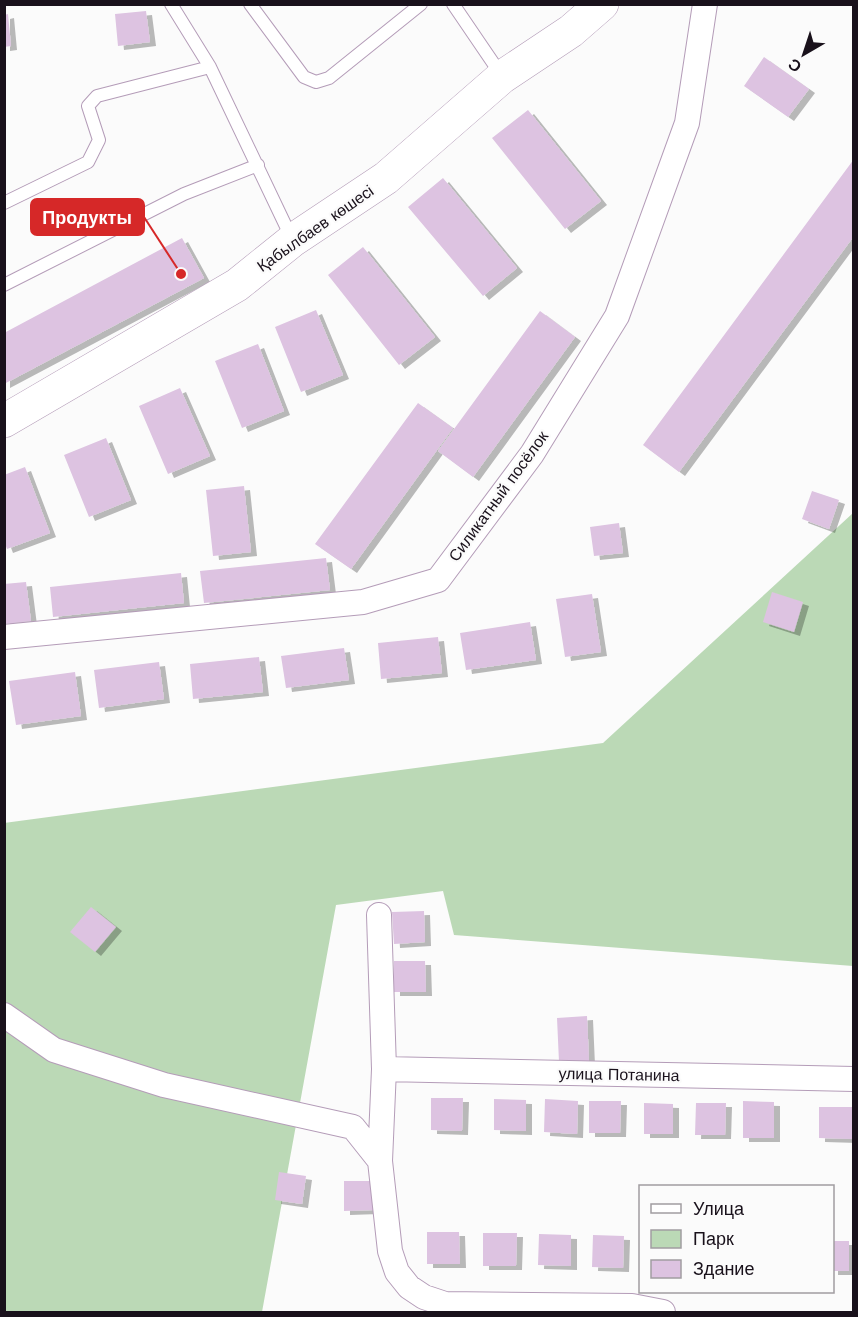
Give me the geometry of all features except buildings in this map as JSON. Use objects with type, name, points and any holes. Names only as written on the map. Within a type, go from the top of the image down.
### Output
[{"type":"main road","name":"Қабылбаев көшесі","points":[[4,421],[237,285],[293,240],[386,178],[502,77],[571,31],[602,4]]},
{"type":"street","name":"Силикатный посёлок","points":[[4,636],[363,603],[438,580],[532,454],[618,316],[687,123],[705,4]]},
{"type":"street","points":[[379,915],[384,1069],[380,1161],[397,1272],[409,1287],[424,1297],[445,1304],[632,1306],[663,1312]]},
{"type":"street","points":[[4,1014],[54,1050],[164,1085],[353,1128],[380,1161]]},
{"type":"street","name":"улица Потанина","points":[[384,1069],[854,1079]]},
{"type":"lane","points":[[171,4],[210,67],[293,240]]},
{"type":"lane","points":[[250,4],[304,77],[316,82],[330,78],[422,4]]},
{"type":"lane","points":[[453,4],[502,77]]},
{"type":"lane","points":[[4,203],[88,162],[99,140],[88,106],[97,96],[210,67]]},
{"type":"lane","points":[[4,285],[184,194],[258,165]]},
{"type":"green space","points":[[853,513],[853,966],[454,935],[443,891],[336,905],[262,1312],[5,1312],[4,823],[603,743]]},
{"type":"place","name":"Продукты","points":[[181,274]]}]
